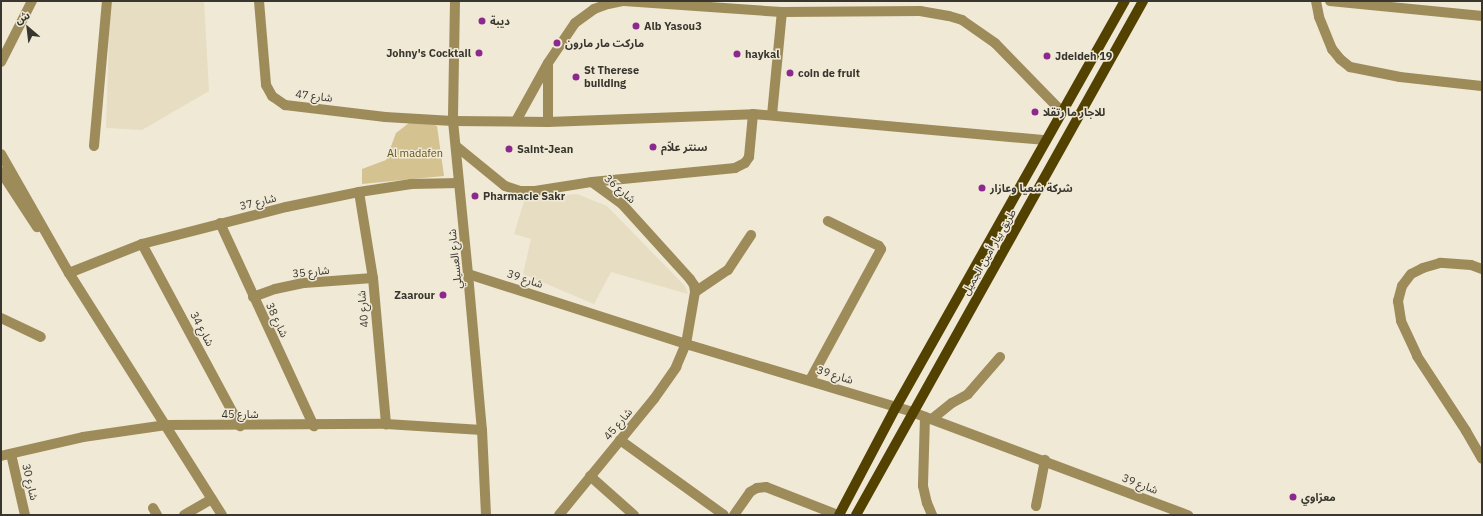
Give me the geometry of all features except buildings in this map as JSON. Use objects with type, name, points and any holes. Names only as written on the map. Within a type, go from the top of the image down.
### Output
[{"type":"main road","name":"طريق بيار أمين الجميل","points":[[838,515],[896,407],[1125,1]]},
{"type":"main road","name":"طريق بيار أمين الجميل","points":[[856,515],[912,412],[1065,143],[1143,1]]},
{"type":"street","points":[[1,62],[32,1]]},
{"type":"street","points":[[94,146],[106,1]]},
{"type":"street","name":"شارع 47","points":[[260,1],[265,78],[270,93],[280,103],[285,105],[385,117],[452,121],[548,122],[753,114],[1046,140]]},
{"type":"street","name":"شارع العسيلي","points":[[455,1],[452,121],[456,146],[482,430],[486,515]]},
{"type":"street","points":[[1316,1],[1319,17],[1332,49],[1340,59],[1350,67],[1400,77],[1482,86]]},
{"type":"street","points":[[1330,1],[1482,16]]},
{"type":"street","points":[[516,121],[548,63],[576,23],[594,9],[608,4],[624,2],[782,12],[920,11],[949,16],[962,20],[995,43],[1062,112]]},
{"type":"street","points":[[772,115],[782,12]]},
{"type":"street","points":[[548,63],[548,122]]},
{"type":"street","points":[[592,182],[735,168],[740,166],[749,157],[753,114]]},
{"type":"street","name":"شارع 36","points":[[456,146],[499,182],[512,189],[535,191],[592,182],[622,204],[690,279],[694,284],[694,292]]},
{"type":"street","points":[[1,154],[55,251],[222,515]]},
{"type":"street","points":[[1,172],[32,220],[55,251]]},
{"type":"street","name":"شارع 37","points":[[69,273],[142,244],[220,223],[359,192],[411,184],[459,183]]},
{"type":"street","name":"شارع 40","points":[[359,192],[373,278],[386,424]]},
{"type":"street","points":[[810,380],[881,248],[828,221]]},
{"type":"street","name":"شارع 38","points":[[220,223],[314,426]]},
{"type":"street","points":[[686,344],[694,292],[728,270],[751,235]]},
{"type":"street","name":"شارع 34","points":[[142,244],[240,426]]},
{"type":"street","points":[[1482,269],[1471,265],[1440,263],[1423,268],[1411,274],[1402,286],[1398,301],[1401,320],[1417,356],[1466,430],[1482,459]]},
{"type":"street","name":"شارع 39","points":[[468,274],[686,344],[810,380],[912,412],[1045,460],[1188,515]]},
{"type":"street","name":"شارع 35","points":[[253,297],[275,289],[304,283],[373,278]]},
{"type":"street","points":[[1,318],[41,337]]},
{"type":"street","name":"شارع 45","points":[[559,515],[654,399],[676,367],[686,344]]},
{"type":"street","points":[[932,515],[927,503],[923,486],[928,418],[968,394],[1000,357]]},
{"type":"street","name":"شارع 45","points":[[6,455],[83,437],[166,425],[314,426],[386,424],[482,430]]},
{"type":"street","points":[[620,440],[724,515]]},
{"type":"street","name":"شارع 30","points":[[6,455],[25,515]]},
{"type":"street","points":[[1036,506],[1045,460]]},
{"type":"street","points":[[590,476],[634,515]]},
{"type":"street","points":[[734,515],[750,492],[757,488],[766,487],[838,515]]},
{"type":"street","points":[[184,515],[212,499]]},
{"type":"shaded area","points":[[110,1],[204,1],[209,91],[142,130],[106,128]]},
{"type":"shaded area","points":[[577,194],[607,206],[685,286],[688,294],[611,272],[594,304],[523,274],[531,239],[514,234],[525,198]]},
{"type":"green space","name":"Al madafen","points":[[425,121],[437,126],[444,176],[362,184],[362,169],[386,160],[396,133],[409,123]]},
{"type":"place","name":"ديبة","points":[[482,21]]},
{"type":"place","name":"Alb Yasou3","points":[[636,26]]},
{"type":"place","name":"ماركت مار مارون","points":[[557,43]]},
{"type":"place","name":"Johny's Cocktail","points":[[479,53]]},
{"type":"place","name":"haykal","points":[[737,54]]},
{"type":"place","name":"Jdeideh 19","points":[[1047,56]]},
{"type":"place","name":"coin de fruit","points":[[790,73]]},
{"type":"place","name":"St Therese building","points":[[576,77]]},
{"type":"place","name":"للاجار ما رتقلا","points":[[1035,112]]},
{"type":"place","name":"سنتر علاّم","points":[[653,147]]},
{"type":"place","name":"Saint-Jean","points":[[509,149]]},
{"type":"place","name":"شركة شعيا وعازار","points":[[982,188]]},
{"type":"place","name":"Pharmacie Sakr","points":[[475,196]]},
{"type":"place","name":"Zaarour","points":[[443,295]]},
{"type":"place","name":"معرّاوي","points":[[1293,497]]}]
